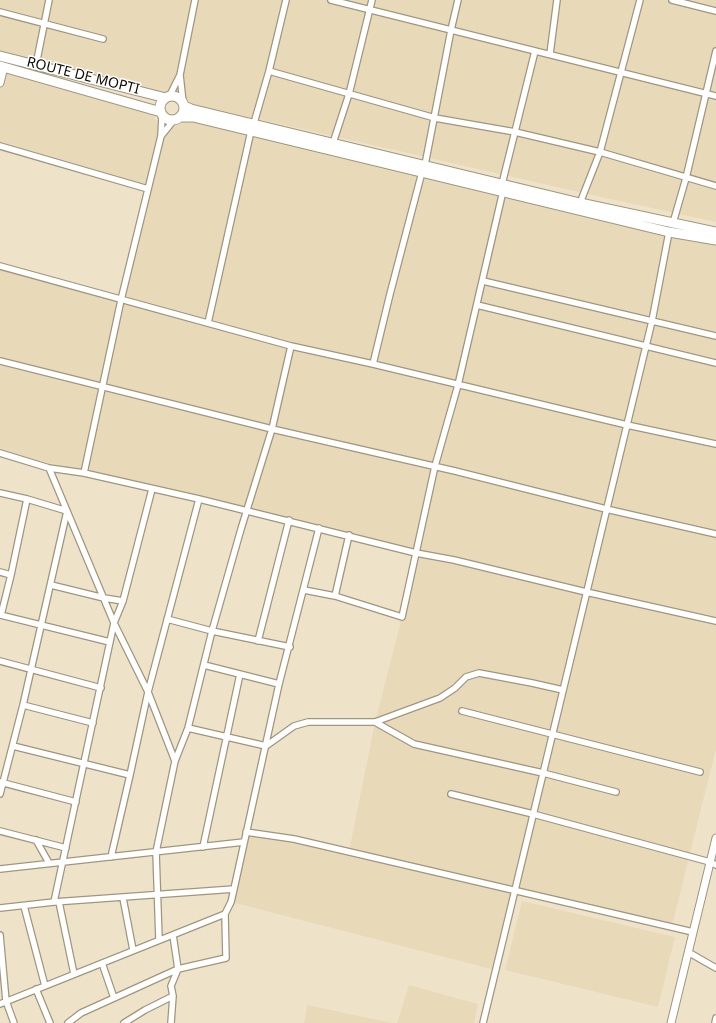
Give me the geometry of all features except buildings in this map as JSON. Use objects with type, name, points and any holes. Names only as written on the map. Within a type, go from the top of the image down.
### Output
[{"type":"highway","name":"ROUTE DE MOPTI","points":[[0,56],[167,97]]},
{"type":"highway","name":"ROUTE DE MOPTI","points":[[2,67],[162,114]]},
{"type":"highway","points":[[424,168],[333,143],[252,127],[192,117],[167,119],[162,114],[161,103],[167,97],[175,96],[191,109],[252,127],[424,168],[669,232],[716,240]]},
{"type":"highway","points":[[177,118],[183,114],[184,104]]},
{"type":"highway","points":[[502,188],[716,232]]},
{"type":"street","points":[[36,65],[49,0]]},
{"type":"street","points":[[184,104],[180,75],[195,0]]},
{"type":"street","points":[[208,323],[252,127],[269,70],[286,0]]},
{"type":"street","points":[[331,0],[716,96]]},
{"type":"street","points":[[333,143],[349,94],[372,0]]},
{"type":"street","points":[[373,364],[424,168],[458,0]]},
{"type":"street","points":[[550,54],[557,0]]},
{"type":"street","points":[[580,203],[600,152],[640,0]]},
{"type":"street","points":[[672,0],[716,11]]},
{"type":"street","points":[[0,12],[104,39]]},
{"type":"street","points":[[304,590],[335,596],[402,617],[436,466],[458,385],[483,281],[502,188],[535,51]]},
{"type":"street","points":[[672,223],[686,178],[716,51]]},
{"type":"street","points":[[0,82],[2,67]]},
{"type":"street","points":[[269,70],[435,118],[515,132],[600,152],[716,186]]},
{"type":"street","points":[[167,97],[180,75]]},
{"type":"street","points":[[84,473],[121,300],[161,136],[162,114]]},
{"type":"street","points":[[161,136],[177,118]]},
{"type":"street","points":[[0,146],[148,189]]},
{"type":"street","points":[[483,1023],[652,321],[669,232]]},
{"type":"street","points":[[0,266],[291,346],[373,364],[627,425],[716,444]]},
{"type":"street","points":[[483,281],[716,336]]},
{"type":"street","points":[[477,305],[716,363]]},
{"type":"street","points":[[159,940],[156,852],[175,761],[188,728],[212,631],[272,429],[291,346]]},
{"type":"street","points":[[0,361],[272,429],[436,466],[606,509],[716,534]]},
{"type":"street","points":[[0,453],[49,468],[84,473],[247,510],[416,553],[454,560],[586,592],[716,621]]},
{"type":"street","points":[[49,468],[114,623],[148,692],[175,761]]},
{"type":"street","points":[[74,974],[56,902],[63,862],[114,623],[124,601],[152,489]]},
{"type":"street","points":[[0,493],[27,499],[67,511]]},
{"type":"street","points":[[27,499],[11,575],[0,615],[110,642]]},
{"type":"street","points":[[111,857],[148,692],[199,499]]},
{"type":"street","points":[[0,794],[23,705],[67,511]]},
{"type":"street","points":[[258,641],[289,520]]},
{"type":"street","points":[[68,1023],[81,1013],[178,969],[226,958],[225,914],[231,902],[279,684],[290,647],[319,528]]},
{"type":"street","points":[[335,596],[349,536]]},
{"type":"street","points":[[0,572],[11,575]]},
{"type":"street","points":[[51,584],[104,598],[124,601]]},
{"type":"street","points":[[167,619],[212,631],[290,647]]},
{"type":"street","points":[[0,661],[101,688]]},
{"type":"street","points":[[204,665],[279,684]]},
{"type":"street","points":[[188,728],[266,746],[294,726],[308,722],[375,722],[440,698],[455,688],[466,677],[479,673],[563,690]]},
{"type":"street","points":[[203,847],[240,674]]},
{"type":"street","points":[[23,705],[93,723]]},
{"type":"street","points":[[462,712],[700,772]]},
{"type":"street","points":[[375,722],[414,744],[543,773],[616,792]]},
{"type":"street","points":[[13,746],[130,775]]},
{"type":"street","points":[[2,783],[76,802]]},
{"type":"street","points":[[451,794],[533,814],[713,864]]},
{"type":"street","points":[[0,831],[66,848]]},
{"type":"street","points":[[246,832],[294,839],[693,932]]},
{"type":"street","points":[[671,1023],[693,932],[713,864],[716,838]]},
{"type":"street","points":[[36,840],[49,863]]},
{"type":"street","points":[[0,869],[244,842]]},
{"type":"street","points":[[0,908],[56,902],[234,889]]},
{"type":"street","points":[[124,898],[133,950]]},
{"type":"street","points":[[24,906],[45,986]]},
{"type":"street","points":[[3,1003],[225,914]]},
{"type":"street","points":[[0,935],[3,1003],[14,1023]]},
{"type":"street","points":[[171,1023],[173,996],[171,986],[178,969],[173,935]]},
{"type":"street","points":[[688,952],[716,968]]},
{"type":"street","points":[[102,963],[114,998]]},
{"type":"street","points":[[36,989],[50,1023]]},
{"type":"street","points":[[124,1023],[145,1010],[173,996]]},
{"type":"street","points":[[715,1023],[716,1018]]},
{"type":"shaded area","points":[[0,0],[716,0],[716,222],[166,98],[0,51]]},
{"type":"shaded area","points":[[0,70],[151,107],[161,135],[190,116],[716,240],[716,749],[672,926],[515,890],[495,970],[231,902],[246,832],[349,851],[375,722],[402,617],[416,553],[0,451],[0,266],[121,300],[148,189],[0,147]]},
{"type":"shaded area","points":[[522,901],[675,937],[658,1007],[505,970]]},
{"type":"shaded area","points":[[409,985],[478,1004],[474,1023],[397,1023]]},
{"type":"shaded area","points":[[307,1005],[393,1023],[304,1023]]}]
